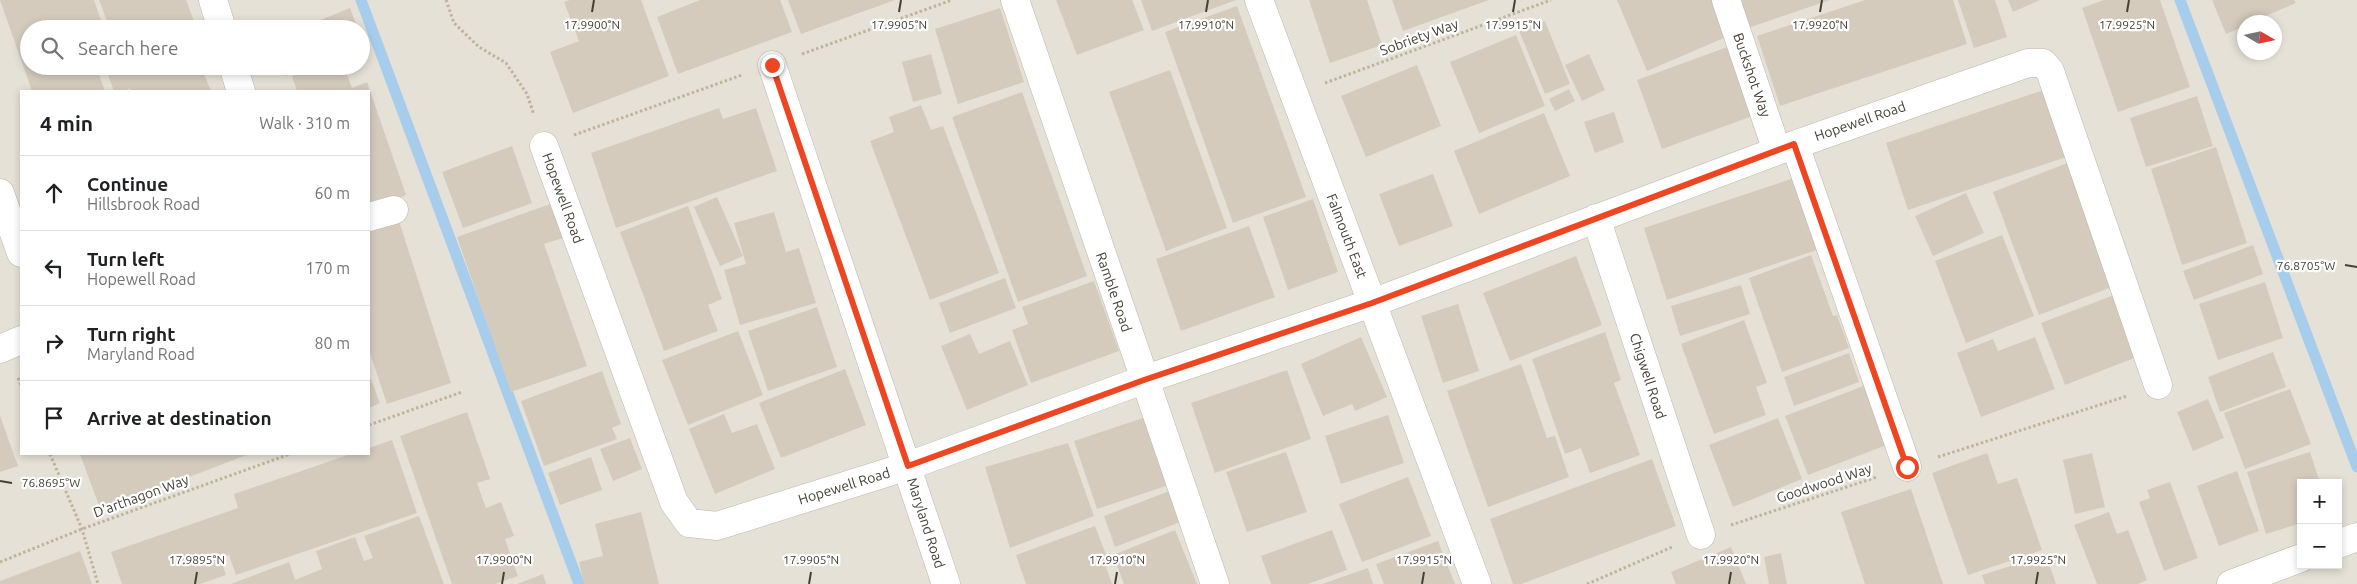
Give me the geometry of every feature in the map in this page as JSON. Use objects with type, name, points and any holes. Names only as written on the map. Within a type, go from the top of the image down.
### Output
[{"type":"street","points":[[213,0],[219,20]]},
{"type":"street","name":"Ramble Road","points":[[1015,0],[1215,584]]},
{"type":"street","name":"Falmouth East","points":[[1259,0],[1477,584]]},
{"type":"street","name":"Buckshot Way","points":[[1726,0],[1786,148],[1907,467]]},
{"type":"street","name":"Hopewell Road","points":[[544,146],[674,502],[689,523],[717,526],[908,466],[1144,380],[1372,303],[1786,148],[2028,63],[2043,63],[2050,71],[2158,385]]},
{"type":"street","name":"Maryland Road","points":[[772,65],[946,584]]},
{"type":"street","points":[[237,75],[241,90]]},
{"type":"street","points":[[0,193],[20,249]]},
{"type":"street","name":"Chigwell Road","points":[[1596,218],[1701,535]]},
{"type":"street","points":[[0,349],[20,340]]},
{"type":"street","points":[[2342,543],[2357,537]]},
{"type":"street","points":[[2231,584],[2297,559]]},
{"type":"path","points":[[446,0],[454,23],[479,47],[506,63],[527,94],[544,146]]},
{"type":"path","name":"Sobriety Way","points":[[1294,95],[1551,0]]},
{"type":"path","name":"Goodwood Way","points":[[1587,584],[1701,535],[2158,385]]},
{"type":"path","points":[[370,425],[462,392]]},
{"type":"path","points":[[50,455],[82,529],[98,584]]},
{"type":"path","name":"D'arthagon Way","points":[[0,562],[82,529],[287,455]]},
{"type":"shaded area","points":[[0,0],[2357,0],[2357,584],[0,584]]},
{"type":"building","points":[[0,0],[94,0],[101,20],[20,20],[20,57]]},
{"type":"building","points":[[99,0],[186,0],[194,20],[107,20]]},
{"type":"building","points":[[570,0],[641,0],[669,76],[573,113],[550,52],[579,41],[564,2]]},
{"type":"building","points":[[700,0],[780,0],[792,32],[678,74],[657,17]]},
{"type":"building","points":[[788,0],[895,0],[801,34]]},
{"type":"building","points":[[1056,0],[1132,0],[1144,30],[1077,55]]},
{"type":"building","points":[[1141,0],[1236,0],[1152,31]]},
{"type":"building","points":[[1309,0],[1367,0],[1382,45],[1330,63]]},
{"type":"building","points":[[1392,0],[1489,0],[1403,31]]},
{"type":"building","points":[[1617,0],[1718,0],[1733,34],[1647,71]]},
{"type":"building","points":[[1739,0],[1830,0],[1748,28]]},
{"type":"building","points":[[1865,0],[1953,0],[1967,44],[1780,106],[1757,36]]},
{"type":"building","points":[[1958,0],[1995,0],[2007,37],[1974,48]]},
{"type":"building","points":[[2008,0],[2040,0],[2013,12]]},
{"type":"building","points":[[2104,0],[2160,0],[2190,87],[2118,112],[2082,8]]},
{"type":"building","points":[[2212,0],[2294,0],[2296,3],[2268,15],[2237,15],[2237,29],[2226,34]]},
{"type":"building","points":[[1237,6],[1306,197],[1233,223],[1165,32]]},
{"type":"building","points":[[350,8],[355,20],[321,20]]},
{"type":"building","points":[[1000,8],[1024,82],[958,104],[935,29]]},
{"type":"building","points":[[1545,21],[1570,84],[1545,94],[1519,31]]},
{"type":"building","points":[[1516,35],[1545,106],[1479,133],[1450,62]]},
{"type":"building","points":[[1733,45],[1758,114],[1662,149],[1637,80]]},
{"type":"building","points":[[931,54],[942,94],[913,102],[902,62]]},
{"type":"building","points":[[1589,54],[1605,90],[1582,101],[1565,65]]},
{"type":"building","points":[[1417,65],[1441,126],[1366,157],[1341,96]]},
{"type":"building","points":[[1170,70],[1227,228],[1166,251],[1109,92]]},
{"type":"building","points":[[26,75],[99,75],[105,90],[32,90]]},
{"type":"building","points":[[108,75],[205,75],[211,90],[131,90],[130,88],[127,90],[114,90]]},
{"type":"building","points":[[347,75],[352,88],[367,82],[370,90],[297,90],[292,76]]},
{"type":"building","points":[[1569,89],[1575,101],[1555,111],[1549,99]]},
{"type":"building","points":[[2047,89],[2069,156],[1908,210],[1886,143]]},
{"type":"building","points":[[370,91],[406,195],[370,209]]},
{"type":"building","points":[[1022,92],[1087,276],[1018,302],[952,117]]},
{"type":"building","points":[[2197,96],[2213,146],[2146,167],[2130,118]]},
{"type":"building","points":[[921,105],[931,130],[943,126],[999,273],[930,300],[870,141],[894,132],[889,117]]},
{"type":"building","points":[[719,108],[723,119],[756,108],[777,171],[616,228],[591,153]]},
{"type":"building","points":[[1614,112],[1624,142],[1595,153],[1584,122]]},
{"type":"building","points":[[1544,113],[1570,176],[1479,214],[1454,151]]},
{"type":"building","points":[[512,146],[532,203],[463,228],[442,172]]},
{"type":"building","points":[[2216,147],[2247,243],[2182,265],[2151,169]]},
{"type":"building","points":[[2070,162],[2117,285],[2039,315],[1993,192]]},
{"type":"building","points":[[1433,174],[1453,226],[1399,246],[1379,194]]},
{"type":"building","points":[[1797,177],[1820,249],[1667,300],[1644,228]]},
{"type":"building","points":[[1966,193],[1984,233],[1933,256],[1915,216]]},
{"type":"building","points":[[717,197],[743,256],[720,266],[694,207]]},
{"type":"building","points":[[1313,199],[1338,272],[1288,290],[1263,217]]},
{"type":"building","points":[[550,204],[563,238],[544,244],[587,366],[511,392],[457,237]]},
{"type":"building","points":[[688,206],[722,299],[708,305],[718,331],[664,351],[620,232]]},
{"type":"building","points":[[774,212],[786,252],[799,248],[816,303],[740,325],[724,270],[746,264],[734,223]]},
{"type":"building","points":[[399,221],[451,383],[387,404],[370,353],[370,231]]},
{"type":"building","points":[[1249,226],[1275,297],[1181,331],[1156,259]]},
{"type":"building","points":[[2002,235],[2034,316],[1966,343],[1935,261]]},
{"type":"building","points":[[2253,245],[2263,274],[2194,300],[2183,271]]},
{"type":"building","points":[[1811,255],[1833,316],[1837,315],[1849,348],[1782,372],[1749,278]]},
{"type":"building","points":[[1576,256],[1602,325],[1510,361],[1483,293]]},
{"type":"building","points":[[1005,278],[1016,308],[950,333],[939,303]]},
{"type":"building","points":[[1094,281],[1119,351],[1031,383],[1012,330],[1028,324],[1022,307]]},
{"type":"building","points":[[2265,282],[2283,338],[2218,360],[2199,304]]},
{"type":"building","points":[[1741,285],[1750,314],[1680,336],[1671,306]]},
{"type":"building","points":[[2119,293],[2142,355],[2065,385],[2041,323]]},
{"type":"building","points":[[1458,304],[1479,371],[1443,383],[1421,316]]},
{"type":"building","points":[[817,307],[837,367],[768,391],[748,331]]},
{"type":"building","points":[[1744,320],[1767,383],[1756,387],[1766,415],[1714,434],[1681,344]]},
{"type":"building","points":[[738,331],[763,395],[688,425],[662,360]]},
{"type":"building","points":[[1605,332],[1621,380],[1614,383],[1640,455],[1590,473],[1581,448],[1565,454],[1532,359]]},
{"type":"building","points":[[970,334],[979,354],[1010,341],[1028,385],[967,410],[941,346]]},
{"type":"building","points":[[1361,337],[1387,397],[1355,411],[1352,404],[1323,416],[1301,364]]},
{"type":"building","points":[[2035,337],[2055,389],[1981,417],[1957,353],[1993,339],[1998,351]]},
{"type":"building","points":[[2273,352],[2286,387],[2220,412],[2208,377]]},
{"type":"building","points":[[1849,353],[1859,382],[1794,406],[1784,377]]},
{"type":"building","points":[[1521,364],[1547,438],[1555,436],[1569,477],[1488,507],[1447,391]]},
{"type":"building","points":[[845,369],[866,425],[781,458],[759,403]]},
{"type":"building","points":[[1287,370],[1311,439],[1215,473],[1191,403]]},
{"type":"building","points":[[602,371],[621,424],[612,428],[617,439],[544,466],[521,401]]},
{"type":"building","points":[[370,377],[380,403],[370,408]]},
{"type":"building","points":[[1869,384],[1892,443],[1808,475],[1785,416]]},
{"type":"building","points":[[2290,389],[2311,444],[2245,469],[2224,413]]},
{"type":"building","points":[[2208,399],[2224,438],[2193,451],[2177,412]]},
{"type":"building","points":[[467,412],[490,479],[477,483],[486,508],[501,502],[514,536],[505,539],[518,576],[495,584],[452,584],[400,436]]},
{"type":"building","points":[[724,414],[732,433],[757,424],[775,469],[715,494],[689,429]]},
{"type":"building","points":[[1388,415],[1404,463],[1341,484],[1325,436]]},
{"type":"building","points":[[0,416],[18,466],[0,472]]},
{"type":"building","points":[[1149,416],[1172,484],[1097,509],[1074,441]]},
{"type":"building","points":[[1778,418],[1802,479],[1733,507],[1709,445]]},
{"type":"building","points":[[630,438],[642,469],[613,481],[600,449]]},
{"type":"building","points":[[392,440],[417,513],[236,575],[229,555],[220,558],[226,575],[200,584],[122,584],[111,552],[238,508],[234,494],[348,455],[370,455],[370,448]]},
{"type":"building","points":[[1068,443],[1094,516],[1010,548],[985,467]]},
{"type":"building","points":[[1286,452],[1307,512],[1247,532],[1226,472]]},
{"type":"building","points":[[2310,452],[2319,479],[2297,479],[2297,524],[2266,534],[2247,472]]},
{"type":"building","points":[[1987,453],[1998,484],[2017,478],[2042,550],[1968,575],[1932,473]]},
{"type":"building","points":[[2092,453],[2105,507],[2075,514],[2063,460]]},
{"type":"building","points":[[80,455],[246,455],[101,511]]},
{"type":"building","points":[[591,457],[602,490],[560,505],[548,473]]},
{"type":"building","points":[[1652,459],[1676,526],[1521,584],[1513,584],[1490,519]]},
{"type":"building","points":[[2237,471],[2259,531],[2219,546],[2197,486]]},
{"type":"building","points":[[1408,477],[1431,536],[1362,562],[1339,504]]},
{"type":"building","points":[[2170,482],[2198,558],[2164,571],[2139,502],[2150,498],[2147,490]]},
{"type":"building","points":[[1911,489],[1943,584],[1865,584],[1841,512]]},
{"type":"building","points":[[1172,490],[1183,521],[1115,547],[1104,516]]},
{"type":"building","points":[[641,512],[659,584],[584,584],[579,562],[603,556],[595,524]]},
{"type":"building","points":[[2109,512],[2117,534],[2128,530],[2147,580],[2138,584],[2097,584],[2074,525]]},
{"type":"building","points":[[419,516],[444,584],[231,584],[289,562],[295,580],[322,569],[316,551],[355,537],[364,561],[373,558],[364,536]]},
{"type":"building","points":[[1095,526],[1110,565],[1106,567],[1112,584],[1026,584],[1016,555]]},
{"type":"building","points":[[1175,530],[1197,584],[1124,584],[1113,555]]},
{"type":"building","points":[[1332,530],[1347,570],[1308,584],[1271,584],[1261,556]]},
{"type":"building","points":[[1438,541],[1455,584],[1384,584],[1376,564]]},
{"type":"building","points":[[1731,547],[1746,584],[1676,584],[1671,572]]},
{"type":"building","points":[[80,551],[92,584],[0,584],[0,581]]},
{"type":"building","points":[[1781,553],[1787,584],[1769,584],[1764,557]]},
{"type":"building","points":[[2046,555],[2056,584],[1985,584],[1982,575]]},
{"type":"building","points":[[1368,568],[1373,584],[1322,584]]},
{"type":"building","points":[[543,574],[546,584],[517,584]]},
{"type":"waterway","points":[[361,0],[368,20]]},
{"type":"waterway","points":[[2180,0],[2357,467]]},
{"type":"waterway","points":[[370,24],[579,584]]},
{"type":"route","points":[[772,65],[908,466],[1144,380],[1372,303],[1794,144],[1907,467]]}]
